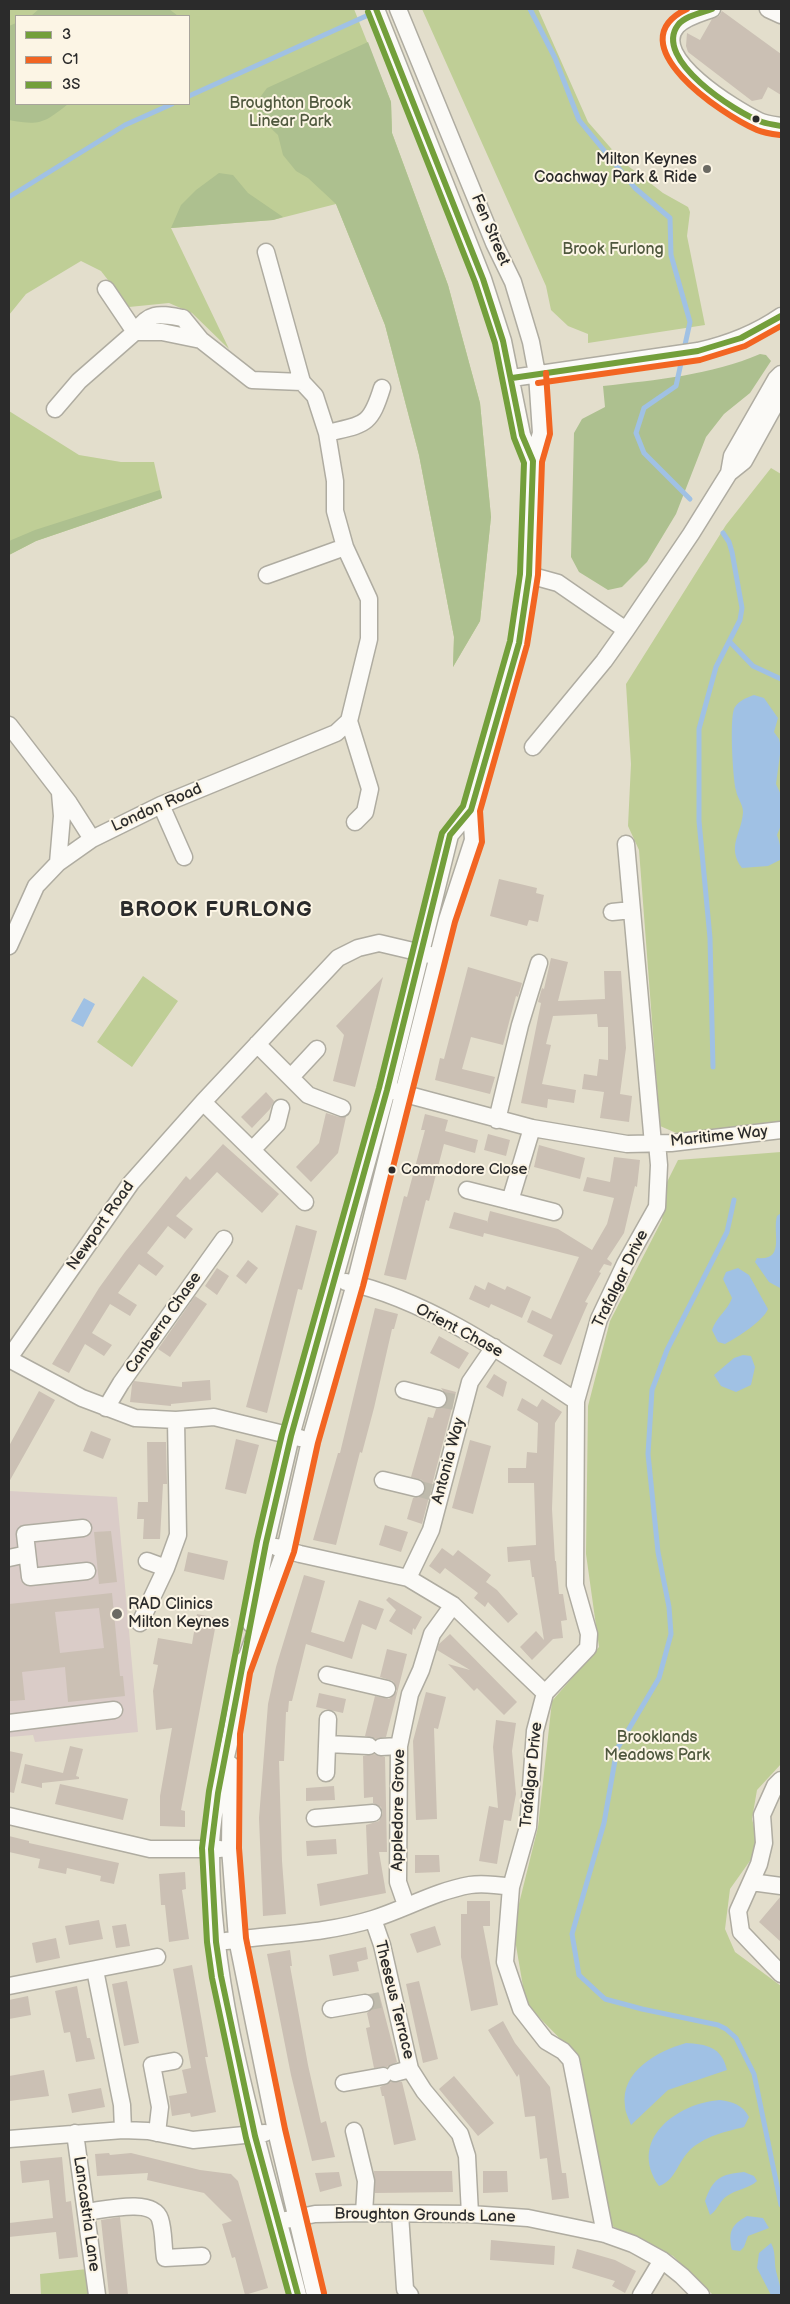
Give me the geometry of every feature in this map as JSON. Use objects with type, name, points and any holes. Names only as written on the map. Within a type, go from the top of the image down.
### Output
[{"type":"street","name":"Fen Street","points":[[376,9],[483,279],[512,378],[522,435],[533,460]]},
{"type":"street","name":"Fen Street","points":[[242,1671],[286,1550],[310,1441],[356,1284],[448,920],[473,840],[470,810],[519,643],[529,575],[534,505],[533,460],[541,434],[537,374],[532,342],[513,282],[494,242],[398,9]]},
{"type":"street","points":[[712,9],[677,26],[671,38],[676,58],[685,69],[713,93],[760,122],[781,126]]},
{"type":"street","points":[[768,9],[781,15]]},
{"type":"street","points":[[266,252],[302,382],[316,396],[327,433],[335,480],[335,511],[345,546],[369,599],[369,639],[349,722],[370,789],[365,812],[354,822]]},
{"type":"street","points":[[106,289],[135,332]]},
{"type":"street","points":[[512,378],[723,346],[752,334],[781,316]]},
{"type":"street","points":[[55,408],[79,381],[135,332],[162,332],[201,340],[252,380],[302,382]]},
{"type":"street","points":[[729,473],[732,456],[776,379],[781,374]]},
{"type":"street","points":[[327,433],[358,425],[367,420],[375,411],[382,388]]},
{"type":"street","points":[[533,747],[604,661],[626,630],[691,534],[729,473],[744,461],[781,394]]},
{"type":"street","points":[[267,575],[345,546]]},
{"type":"street","points":[[529,575],[558,583],[626,630]]},
{"type":"street","name":"London Road","points":[[9,946],[36,886],[58,863],[92,839],[161,805],[336,733],[349,722]]},
{"type":"street","points":[[9,725],[69,803],[92,839]]},
{"type":"street","points":[[58,863],[62,816],[60,793]]},
{"type":"street","points":[[161,805],[184,857]]},
{"type":"street","name":"Fen Street","points":[[298,2295],[280,2222],[255,2136],[236,2048],[216,1942],[211,1849],[218,1793],[266,1543],[291,1436],[387,1090],[450,835],[470,810]]},
{"type":"street","name":"Trafalgar Drive","points":[[605,2234],[571,2060],[563,2051],[546,2041],[521,2009],[505,1962],[511,1887],[528,1826],[535,1731],[545,1693],[588,1648],[588,1634],[575,1585],[576,1402],[599,1319],[625,1264],[657,1207],[659,1165],[655,1144],[626,844]]},
{"type":"street","points":[[612,912],[632,910]]},
{"type":"street","name":"Newport Road","points":[[9,1358],[130,1183],[202,1102],[338,958],[358,948],[379,943],[439,958]]},
{"type":"street","points":[[498,1120],[520,1025],[539,963]]},
{"type":"street","points":[[257,1044],[308,1095],[342,1108]]},
{"type":"street","points":[[291,1077],[317,1049]]},
{"type":"street","points":[[387,1090],[532,1128],[627,1144],[655,1144]]},
{"type":"street","points":[[202,1102],[305,1202]]},
{"type":"street","points":[[252,1150],[277,1124],[281,1108]]},
{"type":"street","points":[[510,1201],[532,1128]]},
{"type":"street","name":"Maritime Way","points":[[655,1144],[781,1130]]},
{"type":"street","points":[[467,1190],[554,1212]]},
{"type":"street","name":"Canberra Chase","points":[[106,1408],[121,1383],[224,1239]]},
{"type":"street","name":"Orient Chase","points":[[333,1280],[356,1284],[426,1312],[494,1347],[576,1402]]},
{"type":"street","name":"Antonia Way","points":[[408,1578],[431,1530],[429,1491],[452,1402],[470,1382],[494,1347]]},
{"type":"street","points":[[9,1358],[82,1398],[135,1418],[176,1420],[214,1417],[310,1441]]},
{"type":"street","points":[[404,1390],[452,1402]]},
{"type":"street","points":[[140,1622],[166,1568],[178,1534],[178,1448],[176,1420]]},
{"type":"street","points":[[383,1480],[429,1491]]},
{"type":"street","points":[[83,1528],[26,1534],[27,1554],[30,1577],[87,1571]]},
{"type":"street","points":[[266,1543],[286,1550],[408,1578],[453,1605],[545,1693]]},
{"type":"street","points":[[9,1558],[27,1554]]},
{"type":"street","points":[[147,1561],[166,1568]]},
{"type":"street","name":"Appledore Grove","points":[[406,1906],[398,1882],[386,1813],[399,1746],[398,1692],[421,1670],[432,1634],[453,1605]]},
{"type":"street","points":[[327,1675],[398,1692]]},
{"type":"street","points":[[9,1724],[114,1710]]},
{"type":"street","points":[[326,1773],[328,1720]]},
{"type":"street","name":"Fen Street","points":[[231,1733],[230,1848],[237,1939],[276,2131],[315,2295]]},
{"type":"street","points":[[328,1744],[399,1746]]},
{"type":"street","points":[[781,1780],[775,1786],[762,1815],[764,1843],[759,1864],[738,1912],[741,1932],[781,1974]]},
{"type":"street","points":[[315,1818],[386,1813]]},
{"type":"street","points":[[9,1816],[150,1849],[230,1848]]},
{"type":"street","points":[[751,1882],[781,1886]]},
{"type":"street","points":[[216,1942],[319,1931],[373,1919],[469,1885],[490,1884],[511,1887]]},
{"type":"street","name":"Theseus Terrace","points":[[373,1919],[380,2000],[396,2072],[424,2091],[460,2134],[467,2156],[470,2214]]},
{"type":"street","points":[[9,1986],[157,1957]]},
{"type":"street","points":[[95,1970],[122,2105],[123,2130]]},
{"type":"street","points":[[331,2010],[380,2000]]},
{"type":"street","points":[[158,2133],[160,2107],[152,2065],[174,2061]]},
{"type":"street","points":[[344,2083],[396,2072]]},
{"type":"street","points":[[9,2139],[123,2130],[158,2133],[193,2140],[255,2136],[276,2131]]},
{"type":"street","points":[[354,2130],[366,2181],[364,2213]]},
{"type":"street","name":"Lancastria Lane","points":[[75,2133],[97,2295]]},
{"type":"street","points":[[86,2212],[140,2206],[151,2208],[157,2213],[160,2220],[165,2258],[202,2256]]},
{"type":"street","name":"Broughton Grounds Lane","points":[[280,2222],[295,2217],[315,2214],[364,2213],[470,2214],[528,2218],[605,2234],[633,2244],[662,2260],[701,2295]]},
{"type":"street","points":[[400,2214],[405,2289],[410,2295]]},
{"type":"street","points":[[641,2295],[662,2260]]},
{"type":"shaded area","points":[[9,1491],[117,1497],[138,1732],[35,1742],[33,1735],[9,1737]]},
{"type":"green space","name":"Broughton Brook Linear Park","points":[[9,9],[354,9],[391,102],[392,133],[448,285],[480,403],[491,517],[480,621],[453,667],[454,637],[419,455],[385,325],[336,204],[273,220],[171,228],[229,349],[192,313],[169,303],[129,307],[101,271],[81,261],[26,294],[9,315]]},
{"type":"green space","points":[[39,9],[169,9],[177,15],[32,15]]},
{"type":"green space","name":"Brook Furlong","points":[[422,9],[538,9],[588,122],[623,162],[663,193],[688,207],[690,212],[687,236],[705,325],[588,343],[588,334],[568,326],[551,310],[546,286]]},
{"type":"green space","points":[[15,23],[15,105],[67,105],[47,119],[35,123],[9,120],[9,26]]},
{"type":"green space","points":[[368,42],[391,102],[392,133],[448,285],[480,403],[491,517],[480,621],[453,667],[454,637],[419,455],[385,325],[336,204],[308,178],[296,171],[283,155],[278,135],[260,118],[255,104],[267,88]]},
{"type":"green space","points":[[219,173],[233,175],[248,193],[283,217],[273,220],[171,228],[181,205],[196,190]]},
{"type":"green space","points":[[760,354],[766,355],[771,361],[750,393],[724,414],[706,437],[676,514],[647,562],[622,587],[608,590],[579,572],[571,557],[574,433],[582,419],[605,407],[603,386],[703,372]]},
{"type":"green space","points":[[9,411],[79,455],[121,462],[154,462],[162,498],[36,541],[9,555]]},
{"type":"green space","points":[[771,468],[781,474],[781,1126],[681,1135],[660,1126],[639,850],[628,826],[631,764],[626,684],[726,525]]},
{"type":"green space","points":[[160,490],[162,498],[36,541],[9,555],[9,541],[35,530]]},
{"type":"green space","points":[[143,976],[178,1001],[132,1067],[97,1042]]},
{"type":"green space","name":"Brooklands Meadows Park","points":[[781,1152],[781,1764],[757,1790],[752,1819],[757,1838],[752,1858],[730,1889],[725,1929],[735,1952],[781,1986],[781,2295],[713,2295],[673,2256],[610,2225],[580,2059],[526,2004],[513,1928],[538,1827],[552,1701],[599,1647],[586,1554],[588,1406],[610,1321],[662,1220],[666,1184],[678,1160]]},
{"type":"green space","points":[[87,2269],[90,2295],[41,2295],[40,2274]]},
{"type":"water","points":[[754,695],[764,698],[778,718],[774,732],[779,739],[781,747],[776,784],[781,795],[781,825],[777,835],[781,853],[780,860],[768,866],[742,868],[735,853],[736,840],[743,812],[735,784],[732,721],[735,707],[743,699]]},
{"type":"water","points":[[84,998],[95,1004],[83,1027],[71,1021]]},
{"type":"water","points":[[781,1213],[780,1288],[769,1282],[755,1262],[757,1258],[766,1258],[775,1251],[777,1216]]},
{"type":"water","points":[[738,1268],[749,1275],[768,1309],[756,1324],[725,1344],[718,1342],[712,1330],[732,1298],[723,1279],[726,1272]]},
{"type":"water","points":[[743,1355],[751,1356],[755,1367],[751,1385],[736,1392],[721,1386],[714,1375],[734,1358]]},
{"type":"water","points":[[686,2043],[700,2044],[712,2048],[721,2056],[727,2070],[668,2090],[631,2125],[625,2108],[625,2094],[628,2083],[643,2064],[653,2057]]},
{"type":"water","points":[[720,2100],[733,2103],[744,2110],[749,2117],[744,2127],[715,2135],[695,2146],[685,2155],[669,2180],[659,2186],[651,2169],[649,2154],[653,2139],[661,2127],[673,2116],[688,2108]]},
{"type":"water","points":[[744,2172],[754,2176],[757,2181],[727,2196],[710,2215],[705,2201],[711,2187],[724,2176]]},
{"type":"water","points":[[747,2216],[763,2218],[769,2228],[748,2236],[744,2247],[740,2251],[732,2250],[730,2238],[732,2230],[737,2223]]},
{"type":"water","points":[[771,2243],[774,2250],[781,2295],[771,2295],[757,2268],[759,2253]]},
{"type":"building","points":[[722,11],[781,54],[781,95],[768,87],[762,99],[752,101],[688,52],[686,46],[687,33],[700,40],[712,19],[719,16]]},
{"type":"building","points":[[499,879],[537,888],[536,893],[544,895],[538,922],[529,920],[527,926],[490,916]]},
{"type":"building","points":[[551,958],[568,962],[558,1001],[605,999],[604,971],[621,971],[626,1048],[620,1094],[632,1096],[629,1122],[600,1118],[604,1092],[582,1089],[584,1074],[597,1076],[599,1059],[608,1060],[608,1027],[598,1027],[597,1014],[553,1016],[546,1044],[551,1045],[542,1084],[576,1090],[574,1103],[548,1099],[547,1108],[521,1103],[541,1003],[538,1002],[542,988],[544,989]]},
{"type":"building","points":[[468,967],[522,983],[518,997],[516,996],[503,1045],[471,1037],[462,1069],[495,1077],[490,1094],[435,1080],[440,1058],[444,1059]]},
{"type":"building","points":[[383,977],[355,1087],[333,1081],[344,1035],[336,1026]]},
{"type":"building","points":[[266,1092],[274,1101],[270,1109],[252,1128],[241,1117]]},
{"type":"building","points":[[326,1113],[346,1117],[338,1153],[311,1182],[296,1167],[319,1143]]},
{"type":"building","points":[[425,1114],[448,1120],[445,1131],[478,1140],[475,1153],[444,1144],[429,1201],[426,1200],[406,1280],[384,1275],[404,1196],[407,1197],[425,1130],[421,1130]]},
{"type":"building","points":[[488,1134],[510,1140],[506,1156],[484,1150]]},
{"type":"building","points":[[223,1144],[279,1194],[262,1213],[217,1172],[176,1216],[193,1229],[185,1239],[168,1226],[147,1253],[164,1266],[156,1276],[139,1264],[118,1293],[137,1305],[130,1316],[110,1304],[92,1333],[112,1345],[104,1356],[85,1344],[69,1373],[52,1364],[99,1288],[125,1252],[186,1176],[190,1180]]},
{"type":"building","points":[[539,1145],[585,1158],[580,1179],[534,1167]]},
{"type":"building","points":[[614,1157],[640,1160],[637,1187],[635,1186],[624,1233],[607,1259],[612,1263],[611,1266],[604,1264],[599,1272],[601,1273],[585,1302],[588,1303],[561,1365],[543,1356],[553,1335],[527,1322],[532,1310],[551,1319],[579,1257],[484,1233],[483,1237],[449,1228],[454,1212],[487,1221],[487,1223],[490,1211],[558,1229],[592,1250],[607,1224],[614,1198],[583,1191],[587,1177],[610,1182]]},
{"type":"building","points":[[296,1225],[317,1231],[302,1290],[298,1289],[267,1413],[246,1407]]},
{"type":"building","points":[[248,1260],[258,1268],[246,1284],[236,1276]]},
{"type":"building","points":[[217,1268],[229,1276],[217,1295],[205,1286]]},
{"type":"building","points":[[488,1282],[505,1290],[507,1286],[531,1297],[522,1318],[491,1304],[489,1308],[469,1299],[475,1285],[485,1290]]},
{"type":"building","points":[[195,1296],[207,1304],[170,1357],[158,1349]]},
{"type":"building","points":[[375,1308],[398,1314],[394,1329],[392,1329],[374,1408],[362,1453],[360,1452],[336,1545],[313,1540],[338,1453],[340,1453]]},
{"type":"building","points":[[439,1336],[469,1353],[459,1369],[430,1353]]},
{"type":"building","points":[[494,1374],[507,1382],[503,1397],[486,1387]]},
{"type":"building","points":[[210,1380],[211,1400],[171,1404],[171,1406],[130,1402],[134,1381],[182,1387],[182,1382]]},
{"type":"building","points":[[441,1388],[456,1392],[422,1524],[407,1519],[413,1498],[423,1495],[426,1490],[422,1480],[411,1477],[428,1417],[433,1418],[436,1409],[441,1408],[447,1402],[447,1396]]},
{"type":"building","points":[[39,1391],[55,1400],[9,1482],[9,1446]]},
{"type":"building","points":[[522,1398],[537,1407],[542,1399],[562,1412],[555,1423],[552,1509],[559,1594],[563,1594],[567,1620],[561,1621],[563,1638],[553,1639],[532,1660],[520,1647],[536,1631],[544,1640],[534,1577],[532,1577],[530,1560],[508,1562],[507,1547],[536,1545],[534,1483],[508,1483],[508,1468],[526,1468],[527,1452],[537,1453],[538,1423],[517,1410]]},
{"type":"building","points":[[91,1431],[111,1439],[103,1459],[83,1451]]},
{"type":"building","points":[[236,1439],[259,1445],[246,1494],[225,1489]]},
{"type":"building","points":[[470,1440],[491,1446],[473,1514],[452,1508]]},
{"type":"building","points":[[147,1442],[166,1442],[167,1484],[163,1484],[160,1539],[143,1539],[144,1519],[137,1519],[138,1502],[148,1502]]},
{"type":"building","points":[[385,1525],[408,1532],[401,1552],[379,1545]]},
{"type":"building","points":[[111,1531],[117,1582],[99,1584],[94,1532]]},
{"type":"building","points":[[442,1548],[453,1556],[458,1550],[491,1575],[486,1582],[497,1590],[518,1614],[508,1623],[488,1602],[485,1607],[474,1598],[478,1593],[445,1568],[440,1574],[429,1566]]},
{"type":"building","points":[[188,1552],[228,1561],[224,1580],[184,1571]]},
{"type":"building","points":[[304,1575],[325,1581],[311,1632],[344,1642],[359,1600],[384,1609],[376,1630],[362,1624],[352,1659],[306,1644],[292,1701],[289,1701],[288,1712],[286,1712],[284,1761],[279,1761],[282,1861],[286,1914],[263,1916],[259,1818],[268,1704],[276,1667]]},
{"type":"building","points":[[112,1593],[120,1676],[123,1676],[125,1696],[68,1702],[65,1667],[22,1672],[25,1700],[10,1701],[9,1604]],"holes":[[[99,1608],[104,1648],[60,1653],[55,1612]]]},
{"type":"building","points":[[389,1597],[422,1617],[415,1630],[413,1628],[412,1635],[389,1621],[396,1610],[386,1600]]},
{"type":"building","points":[[197,1614],[217,1618],[181,1810],[185,1811],[185,1827],[160,1826],[160,1796],[172,1728],[156,1730],[153,1691],[158,1665],[153,1664],[158,1638],[192,1644]]},
{"type":"building","points":[[450,1634],[517,1702],[504,1715],[477,1688],[474,1691],[448,1664],[470,1670],[437,1650],[439,1644]]},
{"type":"building","points":[[387,1649],[407,1654],[386,1737],[376,1739],[365,1736],[375,1696],[389,1699],[397,1691],[393,1681],[380,1677]]},
{"type":"building","points":[[426,1692],[446,1697],[438,1729],[434,1728],[437,1819],[416,1820],[413,1741]]},
{"type":"building","points":[[319,1693],[346,1699],[343,1713],[316,1707]]},
{"type":"building","points":[[496,1720],[516,1723],[512,1751],[516,1794],[511,1821],[504,1820],[497,1864],[479,1861],[489,1806],[498,1808],[493,1747]]},
{"type":"building","points":[[70,1746],[83,1749],[76,1776],[79,1779],[42,1783],[42,1788],[21,1783],[25,1764],[63,1773]]},
{"type":"building","points":[[9,1751],[23,1754],[14,1793],[9,1792]]},
{"type":"building","points":[[374,1754],[385,1757],[387,1852],[379,1852],[386,1893],[320,1906],[317,1884],[368,1874],[366,1825],[379,1821],[383,1813],[381,1807],[373,1803],[373,1797],[364,1798],[363,1756]]},
{"type":"building","points":[[60,1784],[128,1799],[123,1820],[55,1804]]},
{"type":"building","points":[[334,1786],[335,1800],[306,1801],[306,1788]]},
{"type":"building","points":[[9,1836],[29,1841],[29,1843],[119,1863],[114,1884],[100,1881],[101,1876],[67,1868],[66,1874],[38,1868],[40,1859],[9,1852]]},
{"type":"building","points":[[336,1839],[337,1854],[307,1856],[306,1841]]},
{"type":"building","points":[[415,1855],[439,1855],[440,1872],[415,1873]]},
{"type":"building","points":[[185,1872],[186,1889],[182,1890],[189,1939],[169,1942],[165,1905],[161,1905],[159,1874]]},
{"type":"building","points":[[781,1896],[781,1942],[759,1922]]},
{"type":"building","points":[[467,1901],[490,1901],[490,1926],[483,1926],[498,2005],[471,2011],[461,1957],[461,1914],[467,1914]]},
{"type":"building","points":[[99,1920],[103,1939],[69,1945],[65,1926]]},
{"type":"building","points":[[126,1924],[130,1946],[116,1948],[112,1926]]},
{"type":"building","points":[[435,1926],[441,1945],[417,1953],[410,1934]]},
{"type":"building","points":[[56,1938],[60,1958],[36,1963],[32,1943]]},
{"type":"building","points":[[366,1947],[368,1959],[357,1962],[359,1971],[333,1976],[329,1955]]},
{"type":"building","points":[[290,1950],[292,1966],[290,1966],[308,2065],[321,2123],[326,2121],[335,2157],[312,2161],[291,2075],[267,1954]]},
{"type":"building","points":[[192,1965],[208,2057],[205,2057],[216,2112],[191,2117],[190,2113],[172,2116],[169,2096],[187,2093],[182,2070],[191,2068],[173,1969]]},
{"type":"building","points":[[127,1981],[139,2043],[124,2046],[112,1984]]},
{"type":"building","points":[[419,1981],[438,2059],[423,2063],[406,1984]]},
{"type":"building","points":[[77,1986],[87,2038],[90,2038],[95,2059],[76,2062],[70,2032],[64,2033],[55,1991]]},
{"type":"building","points":[[379,1993],[397,2062],[387,2067],[374,2068],[366,2028],[370,2027],[367,2013],[374,2006],[375,2001],[371,1995]]},
{"type":"building","points":[[28,1996],[31,2015],[9,2019],[9,2000]]},
{"type":"building","points":[[503,2021],[515,2043],[550,2087],[562,2173],[566,2173],[569,2198],[552,2200],[547,2158],[540,2159],[535,2116],[525,2117],[519,2074],[517,2077],[488,2030]]},
{"type":"building","points":[[44,2070],[49,2096],[9,2101],[9,2076]]},
{"type":"building","points":[[454,2076],[494,2123],[478,2136],[439,2089]]},
{"type":"building","points":[[391,2082],[402,2082],[416,2140],[394,2145],[384,2096],[382,2096],[380,2087]]},
{"type":"building","points":[[101,2088],[105,2107],[72,2113],[68,2094]]},
{"type":"building","points":[[109,2153],[110,2155],[131,2153],[200,2170],[231,2174],[238,2181],[268,2288],[245,2295],[235,2257],[232,2258],[222,2224],[232,2221],[204,2193],[147,2180],[148,2173],[97,2176],[95,2154]]},
{"type":"building","points":[[62,2157],[66,2202],[71,2201],[78,2257],[59,2259],[56,2232],[9,2237],[9,2223],[53,2218],[49,2180],[22,2183],[20,2161]]},
{"type":"building","points":[[374,2171],[452,2171],[453,2192],[375,2193]]},
{"type":"building","points":[[483,2171],[507,2171],[508,2192],[483,2193]]},
{"type":"building","points":[[339,2172],[342,2186],[320,2192],[315,2173]]},
{"type":"building","points":[[120,2217],[128,2295],[109,2295],[101,2220]]},
{"type":"building","points":[[491,2240],[555,2246],[554,2265],[490,2260]]},
{"type":"building","points":[[577,2249],[615,2260],[636,2271],[625,2293],[612,2286],[615,2281],[572,2268]]},
{"type":"waterway","points":[[530,9],[555,58],[579,120],[635,188],[670,218],[671,255],[690,322],[676,386],[644,408],[636,433],[644,453],[690,499]]},
{"type":"waterway","points":[[190,96],[375,12]]},
{"type":"waterway","points":[[9,197],[125,125],[170,105]]},
{"type":"waterway","points":[[713,1067],[710,938],[699,821],[699,729],[716,667],[740,620],[742,608],[732,552],[729,542],[723,533]]},
{"type":"waterway","points":[[729,641],[753,666],[781,679]]},
{"type":"waterway","points":[[734,1200],[727,1232],[667,1350],[652,1390],[648,1454],[658,1552],[669,1607],[671,1634],[659,1678],[617,1749],[604,1823],[572,1934],[579,1975],[605,1999],[718,2025],[736,2038],[754,2074],[781,2205]]},
{"type":"tunnel","points":[[438,1399],[454,1402]]},
{"type":"tunnel","points":[[416,1488],[431,1492]]},
{"type":"tunnel","points":[[365,2003],[380,2000]]},
{"type":"transit line","name":"3","points":[[298,2295],[255,2136],[221,1976],[216,1942],[211,1849],[218,1793],[266,1543],[291,1436],[387,1090],[450,835],[471,810],[519,643],[529,575],[533,461],[522,435],[503,341],[483,279],[376,9]]},
{"type":"transit line","name":"C1","points":[[687,9],[668,23],[663,40],[668,58],[682,77],[700,94],[741,122],[765,133],[780,135]]},
{"type":"transit line","name":"3","points":[[712,9],[689,17],[678,25],[673,39],[676,53],[686,68],[701,83],[734,108],[764,123],[781,126]]},
{"type":"transit line","name":"3S","points":[[289,2295],[246,2138],[212,1978],[207,1942],[202,1848],[209,1791],[257,1541],[282,1434],[379,1088],[442,833],[463,806],[510,641],[520,574],[524,463],[514,438],[495,343],[475,282],[368,12]]},
{"type":"transit line","name":"3","points":[[512,378],[698,351],[741,338],[781,316]]},
{"type":"transit line","name":"C1","points":[[538,383],[700,360],[745,346],[781,326]]},
{"type":"transit line","name":"C1","points":[[324,2293],[285,2129],[246,1938],[239,1848],[240,1734],[250,1673],[294,1552],[318,1443],[363,1286],[455,922],[482,842],[480,811],[527,645],[538,575],[542,462],[550,434],[546,373]]},
{"type":"place","name":"Milton Keynes Coachway Park & Ride","points":[[707,169]]},
{"type":"place","name":"Commodore Close","points":[[392,1170]]},
{"type":"place","name":"RAD Clinics Milton Keynes","points":[[117,1614]]},
{"type":"district","name":"BROOK FURLONG","points":[[216,911]]}]
